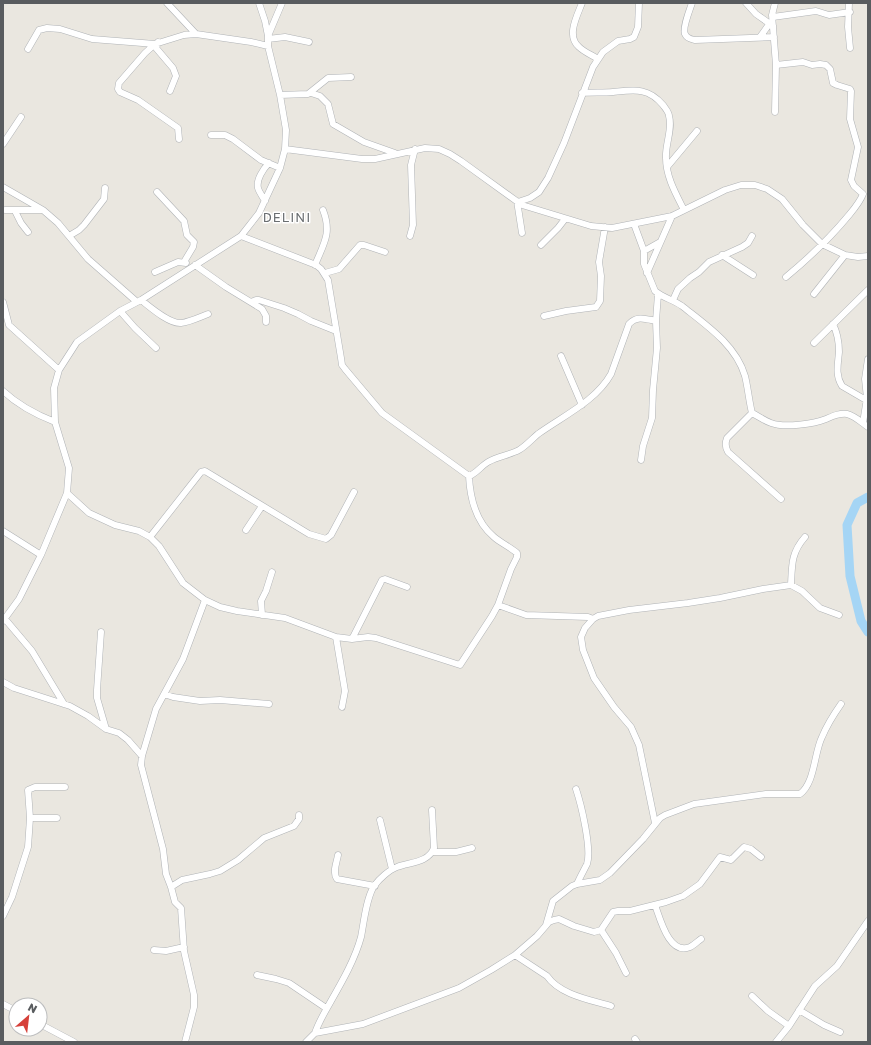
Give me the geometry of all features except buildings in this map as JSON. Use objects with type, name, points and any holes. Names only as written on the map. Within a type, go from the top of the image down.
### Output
[{"type":"street","points":[[64,704],[32,651],[4,620],[19,599],[41,555],[67,493],[69,468],[55,422],[54,388],[59,370],[77,342],[120,311],[139,301],[241,236],[259,213],[280,168],[285,148],[286,130],[280,95],[268,46],[265,21],[259,3]]},
{"type":"street","points":[[268,37],[282,3]]},
{"type":"street","points":[[582,3],[573,31],[573,38],[580,49],[598,59]]},
{"type":"street","points":[[518,202],[530,198],[539,192],[548,178],[563,147],[582,93],[598,59],[603,52],[618,41],[634,37],[638,27],[639,3]]},
{"type":"street","points":[[692,3],[684,30],[685,35],[689,38],[696,40],[774,37]]},
{"type":"street","points":[[746,3],[756,14],[772,22]]},
{"type":"street","points":[[775,3],[772,22],[776,65],[775,112]]},
{"type":"street","points":[[849,3],[850,12],[848,27],[850,48]]},
{"type":"street","points":[[170,4],[196,34]]},
{"type":"street","points":[[760,37],[772,22],[816,11],[829,15],[850,12]]},
{"type":"street","points":[[28,49],[38,30],[47,28],[60,29],[92,39],[157,43],[184,35],[196,34],[268,46]]},
{"type":"street","points":[[268,37],[285,37],[309,42]]},
{"type":"street","points":[[157,43],[156,48],[173,68],[176,76],[170,92]]},
{"type":"street","points":[[157,43],[145,53],[119,83],[118,89],[120,92],[138,100],[178,128],[179,139]]},
{"type":"street","points":[[776,65],[803,62],[812,65],[826,65],[830,69],[833,83],[848,88],[851,91],[850,119],[858,147],[851,180],[854,186],[863,194],[855,207],[822,244],[807,260],[786,277]]},
{"type":"street","points":[[311,93],[328,78],[351,77]]},
{"type":"street","points":[[582,93],[633,90],[650,94],[662,104],[669,114],[670,125],[666,158],[667,167],[671,181],[684,210]]},
{"type":"street","points":[[280,95],[311,93],[320,96],[328,104],[333,124],[364,142],[396,154]]},
{"type":"street","points":[[3,144],[21,117]]},
{"type":"street","points":[[667,167],[697,131]]},
{"type":"street","points":[[211,135],[225,135],[233,139],[261,160],[280,168]]},
{"type":"street","points":[[285,148],[374,160],[415,149],[439,149],[450,154],[522,205],[591,226],[612,228],[672,216],[725,190],[741,185],[755,185],[767,189],[782,199],[803,225],[822,244],[845,255],[858,257],[868,256]]},
{"type":"street","points":[[410,236],[414,225],[411,165],[415,149]]},
{"type":"street","points":[[265,201],[258,189],[258,183],[261,174],[268,163]]},
{"type":"street","points":[[3,187],[43,210],[58,223],[88,259],[139,301],[156,312],[179,323],[208,314]]},
{"type":"street","points":[[69,236],[84,225],[104,199],[105,188]]},
{"type":"street","points":[[157,192],[184,221],[187,235],[194,242],[193,247],[184,262]]},
{"type":"street","points":[[518,202],[522,233]]},
{"type":"street","points":[[5,210],[43,210]]},
{"type":"street","points":[[315,265],[328,229],[323,210]]},
{"type":"street","points":[[16,211],[21,223],[28,232]]},
{"type":"street","points":[[648,273],[672,216]]},
{"type":"street","points":[[541,245],[565,219]]},
{"type":"street","points":[[634,224],[644,250],[644,264],[653,287],[658,294],[680,304],[712,330],[731,349],[739,362],[745,377],[752,413]]},
{"type":"street","points":[[544,316],[596,307],[600,301],[599,262],[605,227]]},
{"type":"street","points":[[67,493],[89,513],[115,525],[139,531],[150,537],[159,546],[183,583],[205,600],[229,610],[288,619],[319,632],[336,637],[352,639],[368,637],[376,638],[460,665],[498,605],[511,568],[517,557],[517,553],[494,536],[482,523],[472,501],[469,476],[382,413],[342,365],[328,280],[325,273],[315,265],[241,236]]},
{"type":"street","points":[[673,300],[678,289],[709,262],[742,247],[748,243],[752,236]]},
{"type":"street","points":[[644,250],[660,242]]},
{"type":"street","points":[[325,273],[339,268],[360,245],[385,252]]},
{"type":"street","points":[[722,255],[753,275]]},
{"type":"street","points":[[814,294],[845,255]]},
{"type":"street","points":[[155,272],[178,262],[184,262],[193,266],[265,312],[266,322]]},
{"type":"street","points":[[814,343],[868,290]]},
{"type":"street","points":[[641,460],[643,446],[652,418],[653,390],[658,348],[656,321],[658,294]]},
{"type":"street","points":[[251,302],[259,300],[284,308],[336,331]]},
{"type":"street","points":[[3,302],[9,325],[59,370]]},
{"type":"street","points":[[120,311],[134,328],[156,348]]},
{"type":"street","points":[[469,476],[474,474],[483,465],[494,458],[521,449],[592,396],[608,380],[629,324],[638,318],[656,321]]},
{"type":"street","points":[[833,324],[836,330],[839,345],[837,370],[840,383],[842,386],[866,400]]},
{"type":"street","points":[[561,356],[582,404]]},
{"type":"street","points":[[866,425],[865,379],[868,359]]},
{"type":"street","points":[[3,391],[15,400],[55,422]]},
{"type":"street","points":[[752,413],[772,423],[781,425],[810,423],[827,419],[833,415],[839,414],[853,416],[866,425]]},
{"type":"street","points":[[752,413],[727,438],[726,449],[781,499]]},
{"type":"street","points":[[150,537],[200,472],[206,471],[309,534],[326,539],[331,535],[354,492]]},
{"type":"street","points":[[246,530],[262,506]]},
{"type":"street","points":[[3,531],[41,555]]},
{"type":"street","points":[[791,586],[794,552],[805,537]]},
{"type":"street","points":[[262,614],[261,601],[272,572]]},
{"type":"street","points":[[352,639],[382,580],[385,579],[407,587]]},
{"type":"street","points":[[655,823],[636,735],[594,678],[583,650],[581,637],[585,628],[593,619],[598,616],[629,610],[720,598],[763,588],[791,586],[808,596],[820,608],[840,615]]},
{"type":"street","points":[[185,1042],[194,1007],[194,995],[184,947],[181,908],[176,902],[166,874],[163,849],[141,765],[151,722],[156,709],[183,659],[205,600]]},
{"type":"street","points":[[498,605],[526,615],[588,617],[593,619]]},
{"type":"street","points":[[101,632],[96,690],[106,729]]},
{"type":"street","points":[[336,637],[344,691],[342,707]]},
{"type":"street","points":[[3,682],[14,688],[64,704],[88,716],[106,729],[119,733],[128,740],[142,756]]},
{"type":"street","points":[[164,694],[173,697],[200,701],[220,700],[269,704]]},
{"type":"street","points":[[546,925],[553,901],[565,891],[577,884],[600,880],[610,873],[643,839],[655,823],[665,815],[694,804],[766,794],[800,794],[806,788],[812,772],[821,738],[841,704]]},
{"type":"street","points":[[3,916],[12,897],[28,847],[30,818],[28,790],[35,786],[64,787]]},
{"type":"street","points":[[576,789],[581,806],[588,848],[588,863],[577,884]]},
{"type":"street","points":[[432,810],[434,848],[432,852]]},
{"type":"street","points":[[171,887],[182,880],[210,874],[220,870],[238,860],[264,838],[294,826],[297,823],[299,815]]},
{"type":"street","points":[[30,818],[57,818]]},
{"type":"street","points":[[380,820],[392,869]]},
{"type":"street","points":[[315,1034],[321,1016],[350,966],[357,949],[369,899],[375,886],[392,869],[420,860],[432,852],[456,852],[472,848]]},
{"type":"street","points":[[306,1042],[315,1034],[363,1024],[448,993],[482,976],[515,955],[537,936],[546,925],[557,919],[594,932],[601,930],[615,911],[630,911],[655,905],[672,900],[693,890],[700,884],[720,857],[731,860],[744,848],[751,849],[761,857]]},
{"type":"street","points":[[338,855],[334,871],[336,879],[375,886]]},
{"type":"street","points":[[655,905],[667,935],[670,941],[675,945],[682,948],[690,947],[701,939]]},
{"type":"street","points":[[776,1042],[789,1026],[815,986],[837,966],[868,921]]},
{"type":"street","points":[[601,930],[626,973]]},
{"type":"street","points":[[154,950],[166,951],[184,947]]},
{"type":"street","points":[[515,955],[547,976],[550,981],[578,997],[611,1006]]},
{"type":"street","points":[[257,975],[289,983],[326,1008]]},
{"type":"street","points":[[752,996],[768,1011],[789,1026]]},
{"type":"street","points":[[799,1010],[824,1025],[840,1032]]},
{"type":"street","points":[[48,1028],[74,1042]]},
{"type":"waterway","points":[[868,497],[857,503],[847,525],[850,576],[861,621],[868,632]]},
{"type":"district","name":"DELINI","points":[[287,217]]}]
